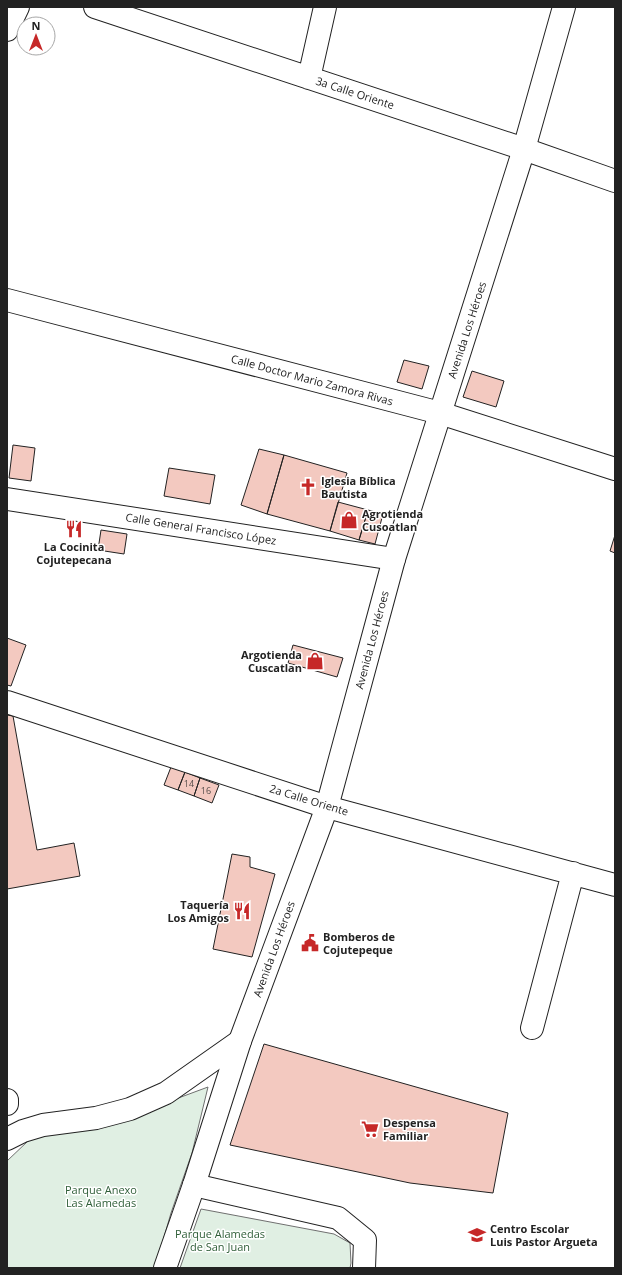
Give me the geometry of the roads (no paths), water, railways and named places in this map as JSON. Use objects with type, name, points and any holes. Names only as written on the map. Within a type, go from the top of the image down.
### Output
[{"type":"street","points":[[7,30],[18,7]]},
{"type":"street","name":"3a Calle Oriente","points":[[95,7],[524,149],[615,181]]},
{"type":"street","points":[[309,78],[325,7]]},
{"type":"street","name":"Avenida Los Héroes","points":[[165,1268],[194,1185],[240,1041],[327,807],[394,559],[524,149],[564,7]]},
{"type":"street","name":"Calle Doctor Mario Zamora Rivas","points":[[7,300],[440,413],[615,469]]},
{"type":"street","name":"Calle General Francisco López","points":[[7,499],[394,559]]},
{"type":"street","name":"2a Calle Oriente","points":[[7,702],[327,807],[615,885]]},
{"type":"street","points":[[532,1028],[573,873]]},
{"type":"street","points":[[7,1139],[23,1131],[43,1125],[96,1118],[130,1109],[166,1093],[240,1041]]},
{"type":"street","points":[[194,1185],[338,1218],[365,1240],[364,1268]]},
{"type":"place","name":"Iglesia Bíblica Bautista","points":[[308,487]]},
{"type":"place","name":"Agrotienda Cusoatlan","points":[[349,520]]},
{"type":"place","name":"La Cocinita Cojutepecana","points":[[74,529]]},
{"type":"place","name":"Argotienda Cuscatlan","points":[[315,661]]},
{"type":"place","name":"Taquería Los Amigos","points":[[242,911]]},
{"type":"place","name":"Bomberos de Cojutepeque","points":[[310,943]]},
{"type":"place","name":"Despensa Familiar","points":[[370,1129]]},
{"type":"place","name":"Centro Escolar Luis Pastor Argueta","points":[[477,1235]]},
{"type":"park label","name":"Parque Anexo Las Alamedas","points":[[101,1196]]},
{"type":"park label","name":"Parque Alamedas de San Juan","points":[[220,1240]]}]
